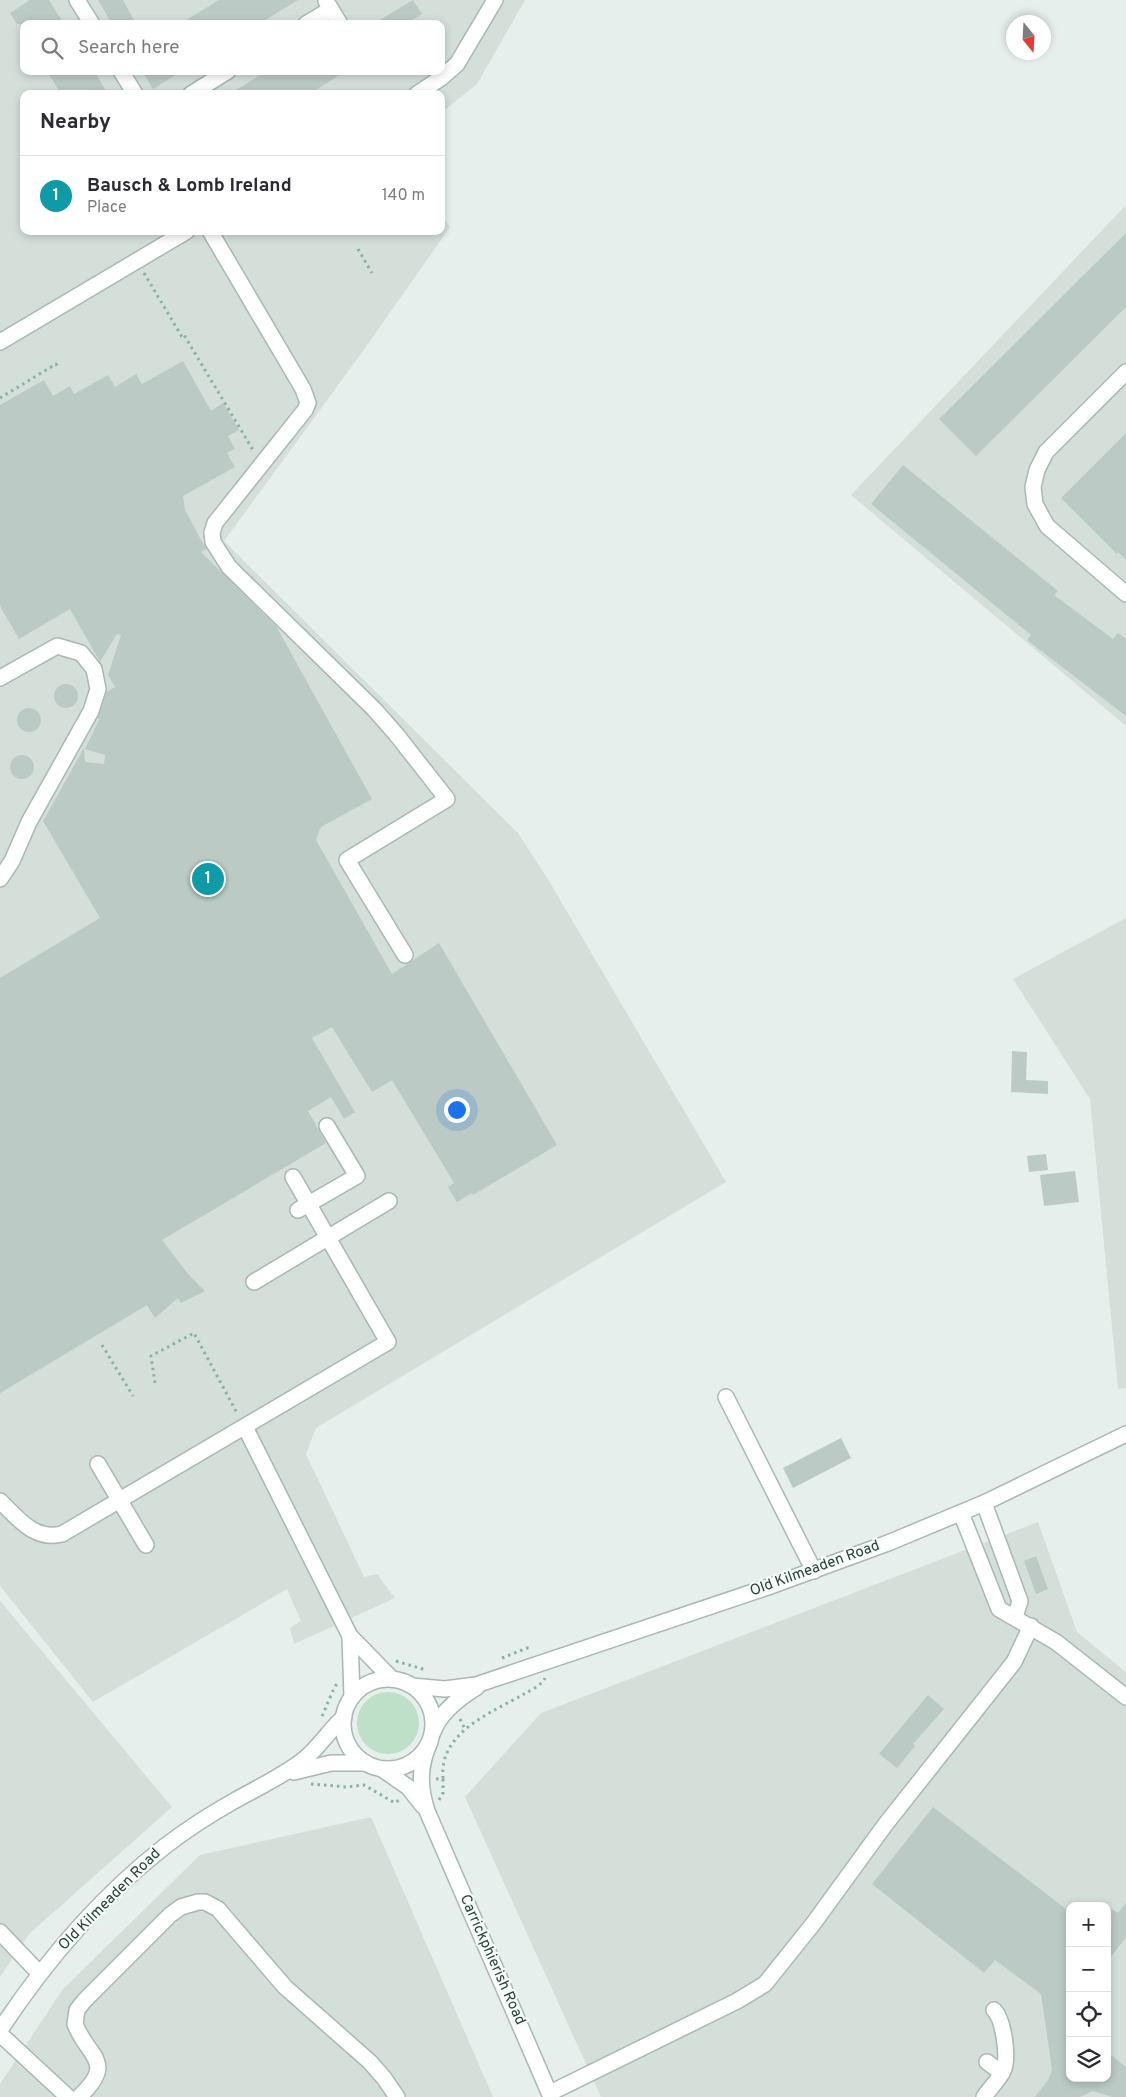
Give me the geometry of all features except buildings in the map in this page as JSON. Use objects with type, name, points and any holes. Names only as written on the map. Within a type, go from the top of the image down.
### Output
[{"type":"street","points":[[77,0],[90,20]]},
{"type":"street","points":[[445,74],[457,64],[495,0]]},
{"type":"street","points":[[310,20],[328,4],[338,20]]},
{"type":"street","points":[[123,75],[133,90]]},
{"type":"street","points":[[197,90],[222,75]]},
{"type":"street","points":[[423,90],[444,75]]},
{"type":"street","points":[[0,342],[180,235]]},
{"type":"street","points":[[212,235],[307,398],[308,404],[213,526],[212,536],[217,550],[242,582],[387,723],[447,799],[347,860],[405,955]]},
{"type":"street","points":[[1126,372],[1046,452],[1037,470],[1033,487],[1035,504],[1046,526],[1126,594]]},
{"type":"street","points":[[0,678],[57,646],[81,654],[94,669],[98,689],[91,711],[29,822],[12,861],[0,879]]},
{"type":"street","points":[[303,1207],[357,1176],[327,1126]]},
{"type":"street","points":[[0,1501],[27,1527],[45,1535],[54,1536],[62,1534],[388,1342],[328,1237],[303,1207],[292,1178]]},
{"type":"street","points":[[254,1282],[389,1200]]},
{"type":"street","points":[[726,1397],[814,1571]]},
{"type":"street","points":[[245,1427],[350,1636],[392,1679],[412,1686],[425,1698],[430,1706],[434,1724],[431,1738],[420,1756],[406,1766],[382,1769],[366,1763],[355,1755],[349,1746],[343,1727],[344,1717],[352,1697],[350,1636]]},
{"type":"street","name":"Old Kilmeaden Road","points":[[412,1686],[448,1688],[476,1685],[814,1571],[984,1503],[1126,1434]]},
{"type":"street","points":[[98,1464],[146,1545]]},
{"type":"street","points":[[984,1503],[1020,1601],[1015,1617]]},
{"type":"street","points":[[961,1513],[999,1609],[1056,1642],[1126,1697]]},
{"type":"street","points":[[551,2095],[742,1998],[764,1984],[813,1924],[885,1825],[1014,1662],[1031,1626]]},
{"type":"street","points":[[352,1697],[370,1683],[392,1679]]},
{"type":"street","name":"Old Kilmeaden Road","points":[[431,1738],[435,1726],[448,1708],[467,1694],[494,1679]]},
{"type":"street","name":"Old Kilmeaden Road","points":[[0,2032],[40,1974],[82,1924],[150,1858],[207,1817],[302,1761],[317,1748],[344,1717]]},
{"type":"street","name":"Carrickphierish Road","points":[[431,1738],[423,1757],[421,1777],[424,1800],[432,1824],[551,2095]]},
{"type":"street","name":"Old Kilmeaden Road","points":[[271,1781],[316,1765],[344,1762],[366,1763]]},
{"type":"street","name":"Carrickphierish Road","points":[[382,1769],[399,1780],[415,1795],[432,1824]]},
{"type":"street","points":[[78,2097],[94,2081],[98,2068],[92,2052],[75,2024],[75,2015],[80,2005],[170,1915],[180,1907],[198,1902],[212,1905],[224,1915],[273,1975],[370,2062],[397,2097]]},
{"type":"street","points":[[0,1932],[40,1974]]},
{"type":"street","points":[[984,2097],[1002,2074],[1005,2066],[1001,2023],[994,2010]]},
{"type":"street","points":[[0,2032],[68,2097]]},
{"type":"street","points":[[987,2062],[1002,2074]]},
{"type":"path","points":[[358,248],[372,273]]},
{"type":"path","points":[[137,261],[182,337],[184,335],[262,464]]},
{"type":"path","points":[[0,398],[56,364],[58,367]]},
{"type":"path","points":[[155,1383],[152,1356],[194,1333],[245,1427]]},
{"type":"path","points":[[102,1345],[133,1396]]},
{"type":"path","points":[[443,1778],[443,1793]]},
{"type":"shaded area","points":[[0,0],[525,0],[477,84],[445,110],[445,90],[20,90],[20,235],[444,235],[363,351],[224,541],[518,833],[549,881],[726,1182],[316,1428],[306,1454],[364,1577],[377,1574],[395,1598],[294,1644],[290,1628],[301,1621],[287,1589],[93,1702],[0,1586]]},
{"type":"shaded area","points":[[1124,207],[1126,209],[1126,726],[851,495]]},
{"type":"shaded area","points":[[445,220],[450,227],[445,234]]},
{"type":"shaded area","points":[[1126,918],[1126,1388],[1118,1389],[1090,1099],[1013,979]]},
{"type":"shaded area","points":[[1038,1522],[1077,1632],[1126,1672],[1126,2097],[601,2097],[465,1797],[541,1713]]},
{"type":"shaded area","points":[[0,1601],[172,1807],[30,1933],[0,1977]]},
{"type":"shaded area","points":[[371,1817],[493,2097],[0,2097],[0,2084],[63,1989],[200,1855]]},
{"type":"green space","points":[[388,1692],[405,1697],[410,1701],[414,1706],[419,1723],[414,1740],[410,1745],[405,1749],[388,1754],[371,1749],[366,1745],[362,1740],[357,1723],[362,1706],[366,1701],[371,1697]]},
{"type":"place","name":"Bausch & Lomb Ireland","points":[[208,879]]}]
